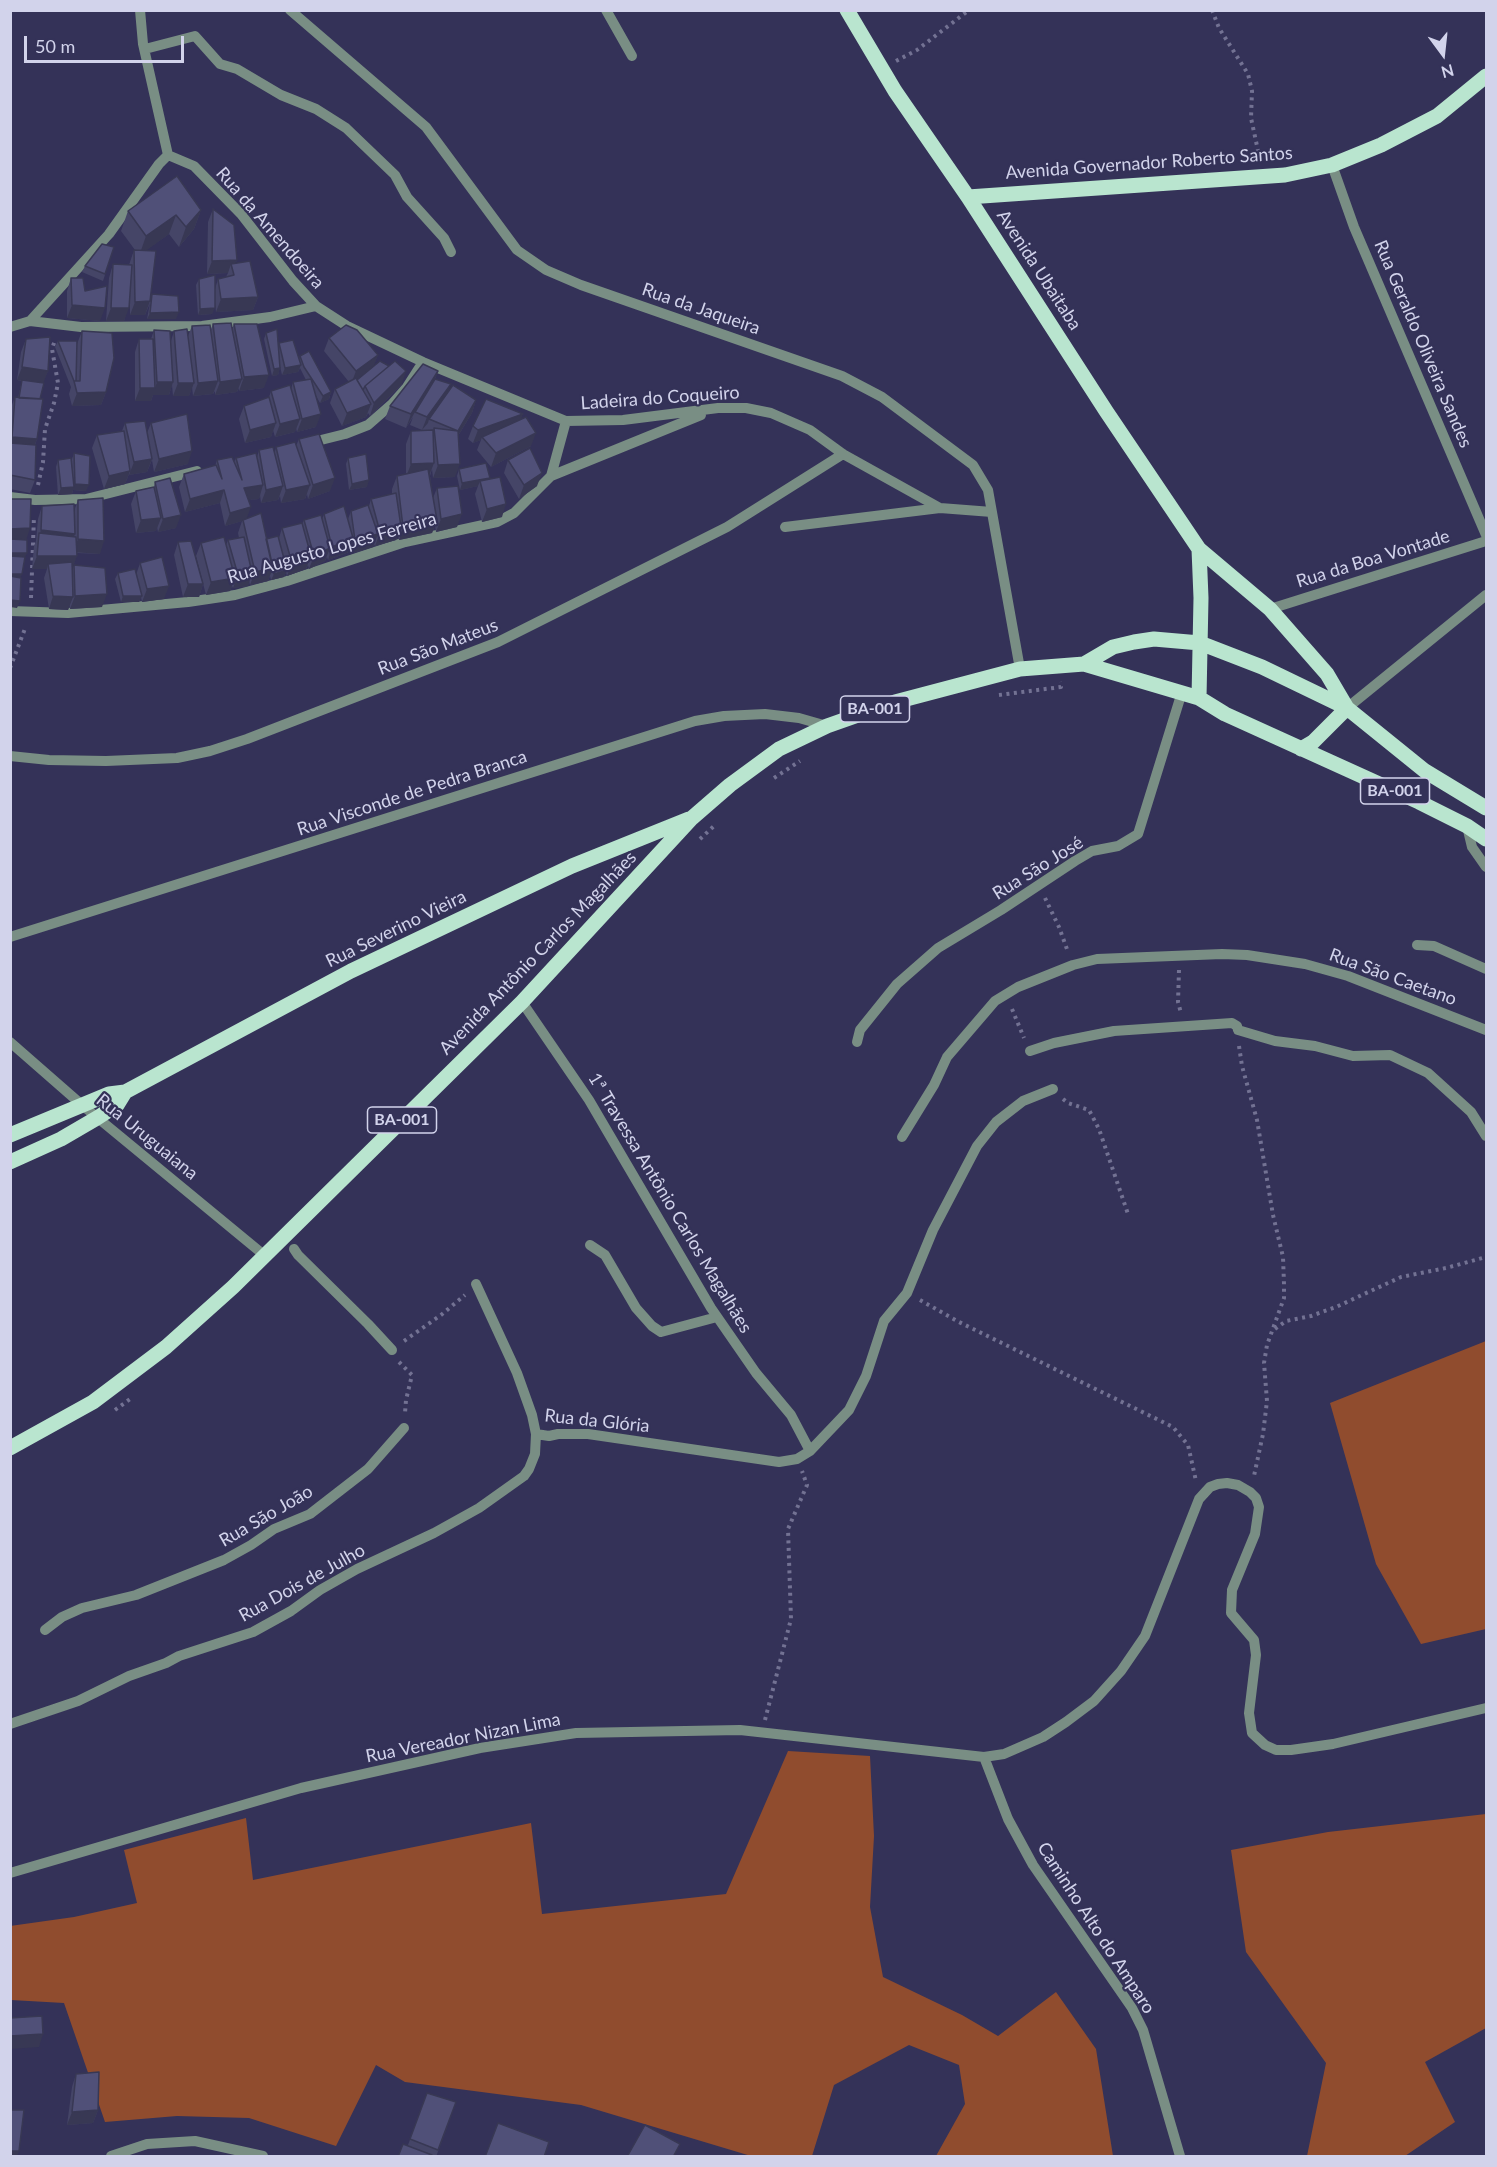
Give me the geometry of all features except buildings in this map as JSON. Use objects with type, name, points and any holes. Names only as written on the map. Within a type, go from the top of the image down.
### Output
[{"type":"main road","name":"Avenida Ubaitaba","points":[[847,10],[895,91],[968,197],[1106,411],[1199,549],[1270,609],[1322,667],[1347,708]]},
{"type":"main road","name":"Avenida Governador Roberto Santos","points":[[968,197],[1263,176],[1332,165],[1381,145],[1437,116],[1486,76]]},
{"type":"main road","points":[[1199,549],[1199,698]]},
{"type":"main road","name":"Avenida Antônio Carlos Magalhães","points":[[1084,664],[1113,647],[1134,642],[1154,639],[1200,643]]},
{"type":"main road","name":"Avenida Ubaitaba","points":[[1200,643],[1262,667],[1347,708],[1425,771],[1486,808]]},
{"type":"main road","name":"Avenida Antônio Carlos Magalhães","points":[[10,1448],[93,1402],[166,1347],[233,1287],[522,1002],[692,818],[730,785],[779,749],[827,726],[895,702],[1020,669],[1084,664],[1199,698]]},
{"type":"main road","name":"BA-001","points":[[1199,698],[1225,714],[1411,798],[1467,826],[1486,839]]},
{"type":"main road","points":[[1301,749],[1313,742],[1347,708]]},
{"type":"main road","name":"Rua Severino Vieira","points":[[10,1135],[82,1105],[125,1092],[361,966],[572,866],[692,818]]},
{"type":"main road","name":"Rua Severino Vieira","points":[[10,1162],[61,1139],[97,1118],[117,1105],[125,1092]]},
{"type":"main road","name":"Avenida Antônio Carlos Magalhães","points":[[10,1436],[93,1402]]},
{"type":"street","points":[[30,321],[109,234],[159,164],[168,155],[145,49],[140,10]]},
{"type":"street","name":"Rua da Jaqueira","points":[[290,10],[426,127],[517,250],[546,270],[581,285],[842,376],[872,392],[943,441],[973,465],[988,490],[1020,669]]},
{"type":"street","points":[[606,10],[632,56]]},
{"type":"street","points":[[145,49],[195,36],[220,64],[237,69],[282,95],[316,109],[336,121],[394,176],[407,196],[444,238],[451,252]]},
{"type":"street","name":"Rua da Amendoeira","points":[[168,155],[194,166],[241,214],[292,281],[316,306],[347,326],[423,362]]},
{"type":"street","name":"Rua Geraldo Oliveira Sandes","points":[[1332,165],[1354,227],[1486,536]]},
{"type":"street","name":"Rua da Amendoeira","points":[[10,327],[30,321],[81,327],[202,326],[270,317],[316,306]]},
{"type":"street","points":[[300,446],[345,434],[368,425],[407,387],[423,362]]},
{"type":"street","name":"Ladeira do Coqueiro","points":[[423,362],[566,421],[623,420],[717,408],[746,408],[771,413],[810,430],[843,454],[940,508],[992,512]]},
{"type":"street","points":[[551,476],[717,408]]},
{"type":"street","name":"Rua Augusto Lopes Ferreira","points":[[10,611],[68,613],[235,595],[405,542],[497,522],[514,513],[551,476],[566,421]]},
{"type":"street","name":"Rua São Mateus","points":[[10,756],[49,760],[106,761],[177,758],[210,751],[247,739],[498,642],[727,527],[843,454]]},
{"type":"street","points":[[10,497],[35,501],[86,499],[208,468]]},
{"type":"street","points":[[785,527],[940,508]]},
{"type":"street","name":"Rua da Boa Vontade","points":[[1270,609],[1486,541]]},
{"type":"street","points":[[1347,708],[1486,595]]},
{"type":"street","name":"Rua São José","points":[[857,1042],[860,1030],[897,984],[938,948],[1092,851],[1118,846],[1138,834],[1182,692]]},
{"type":"street","name":"Rua Visconde de Pedra Branca","points":[[10,937],[695,721],[724,716],[765,714],[799,718],[827,726]]},
{"type":"street","points":[[1467,826],[1472,847],[1486,867]]},
{"type":"street","points":[[1417,945],[1434,946],[1486,969]]},
{"type":"street","name":"Rua São Caetano","points":[[902,1137],[934,1085],[947,1057],[996,1001],[1018,987],[1097,958],[1246,955],[1305,964],[1348,976],[1486,1030]]},
{"type":"street","name":"1ª Travessa Antônio Carlos Magalhães","points":[[522,1002],[589,1100],[717,1317],[756,1373],[791,1415],[810,1451]]},
{"type":"street","points":[[1030,1051],[1054,1043],[1114,1031],[1227,1022],[1237,1026],[1238,1030],[1275,1041],[1315,1046],[1353,1056],[1389,1054],[1428,1073],[1471,1112],[1486,1136]]},
{"type":"street","name":"Rua Uruguaiana","points":[[10,1042],[97,1118],[264,1255]]},
{"type":"street","name":"Rua da Glória","points":[[476,1284],[518,1373],[536,1434],[549,1436],[588,1434],[779,1462],[796,1459],[810,1451],[849,1410],[866,1376],[884,1322],[907,1293],[933,1230],[977,1146],[996,1122],[1023,1101],[1053,1089]]},
{"type":"street","points":[[590,1245],[605,1255],[636,1308],[651,1326],[661,1332],[717,1317]]},
{"type":"street","points":[[294,1249],[392,1350]]},
{"type":"street","name":"Rua São João","points":[[45,1630],[62,1617],[82,1608],[136,1595],[224,1560],[274,1529],[310,1514],[368,1469],[404,1428]]},
{"type":"street","name":"Rua Dois de Julho","points":[[10,1724],[78,1701],[129,1676],[179,1656],[253,1632],[357,1569],[434,1533],[479,1508],[524,1476],[535,1454],[536,1434]]},
{"type":"street","points":[[1199,1499],[1210,1487],[1227,1483],[1238,1485],[1250,1492],[1260,1507],[1255,1534],[1232,1590],[1231,1613],[1254,1640],[1256,1655],[1249,1713],[1252,1733],[1264,1745],[1276,1750],[1291,1750],[1333,1744],[1486,1708]]},
{"type":"street","name":"Rua Vereador Nizan Lima","points":[[10,1872],[301,1788],[480,1748],[576,1732],[740,1730],[984,1757],[1004,1754],[1043,1737],[1094,1701],[1121,1671],[1145,1636],[1199,1499]]},
{"type":"street","name":"Caminho Alto do Amparo","points":[[984,1757],[1008,1819],[1033,1865],[1132,2008],[1143,2030],[1180,2157]]},
{"type":"street","points":[[111,2157],[147,2144],[195,2141],[263,2157]]},
{"type":"path","points":[[882,69],[917,50],[969,10]]},
{"type":"path","points":[[1212,10],[1219,28],[1248,74],[1252,91],[1251,118],[1263,176]]},
{"type":"path","points":[[10,668],[30,612],[35,501],[43,462],[45,429],[58,383],[51,349],[61,325]]},
{"type":"path","points":[[993,696],[1061,687],[1059,666]]},
{"type":"path","points":[[766,783],[804,758]]},
{"type":"path","points":[[699,840],[715,825]]},
{"type":"path","points":[[1039,884],[1073,965]]},
{"type":"path","points":[[1179,957],[1178,1002],[1182,1019]]},
{"type":"path","points":[[1006,995],[1030,1051]]},
{"type":"path","points":[[1238,1030],[1242,1066],[1257,1120],[1273,1215],[1283,1257],[1284,1298],[1267,1345],[1264,1363],[1267,1401],[1263,1434],[1250,1492]]},
{"type":"path","points":[[1053,1089],[1068,1103],[1089,1110],[1099,1129],[1128,1214]]},
{"type":"path","points":[[1274,1329],[1286,1321],[1311,1316],[1336,1307],[1401,1277],[1486,1257]]},
{"type":"path","points":[[404,1428],[406,1400],[412,1375],[400,1364],[392,1350],[441,1315],[476,1284]]},
{"type":"path","points":[[907,1293],[959,1322],[1173,1427],[1188,1445],[1199,1499]]},
{"type":"path","points":[[762,1732],[791,1619],[788,1529],[807,1485],[796,1459]]},
{"type":"shaded area","points":[[1486,1341],[1486,1629],[1421,1644],[1376,1564],[1330,1403]]},
{"type":"shaded area","points":[[788,1751],[870,1756],[874,1836],[870,1907],[883,1977],[962,2015],[998,2036],[1056,1992],[1096,2049],[1113,2156],[936,2156],[965,2104],[959,2065],[909,2045],[834,2085],[812,2156],[751,2156],[581,2105],[405,2082],[376,2065],[336,2146],[249,2118],[177,2116],[105,2122],[64,2003],[11,2000],[10,1926],[74,1917],[137,1903],[124,1850],[246,1818],[253,1880],[531,1823],[542,1914],[726,1894]]},
{"type":"shaded area","points":[[1486,1814],[1486,2028],[1425,2062],[1455,2122],[1405,2156],[1307,2156],[1326,2063],[1246,1952],[1231,1850],[1328,1832]]}]
